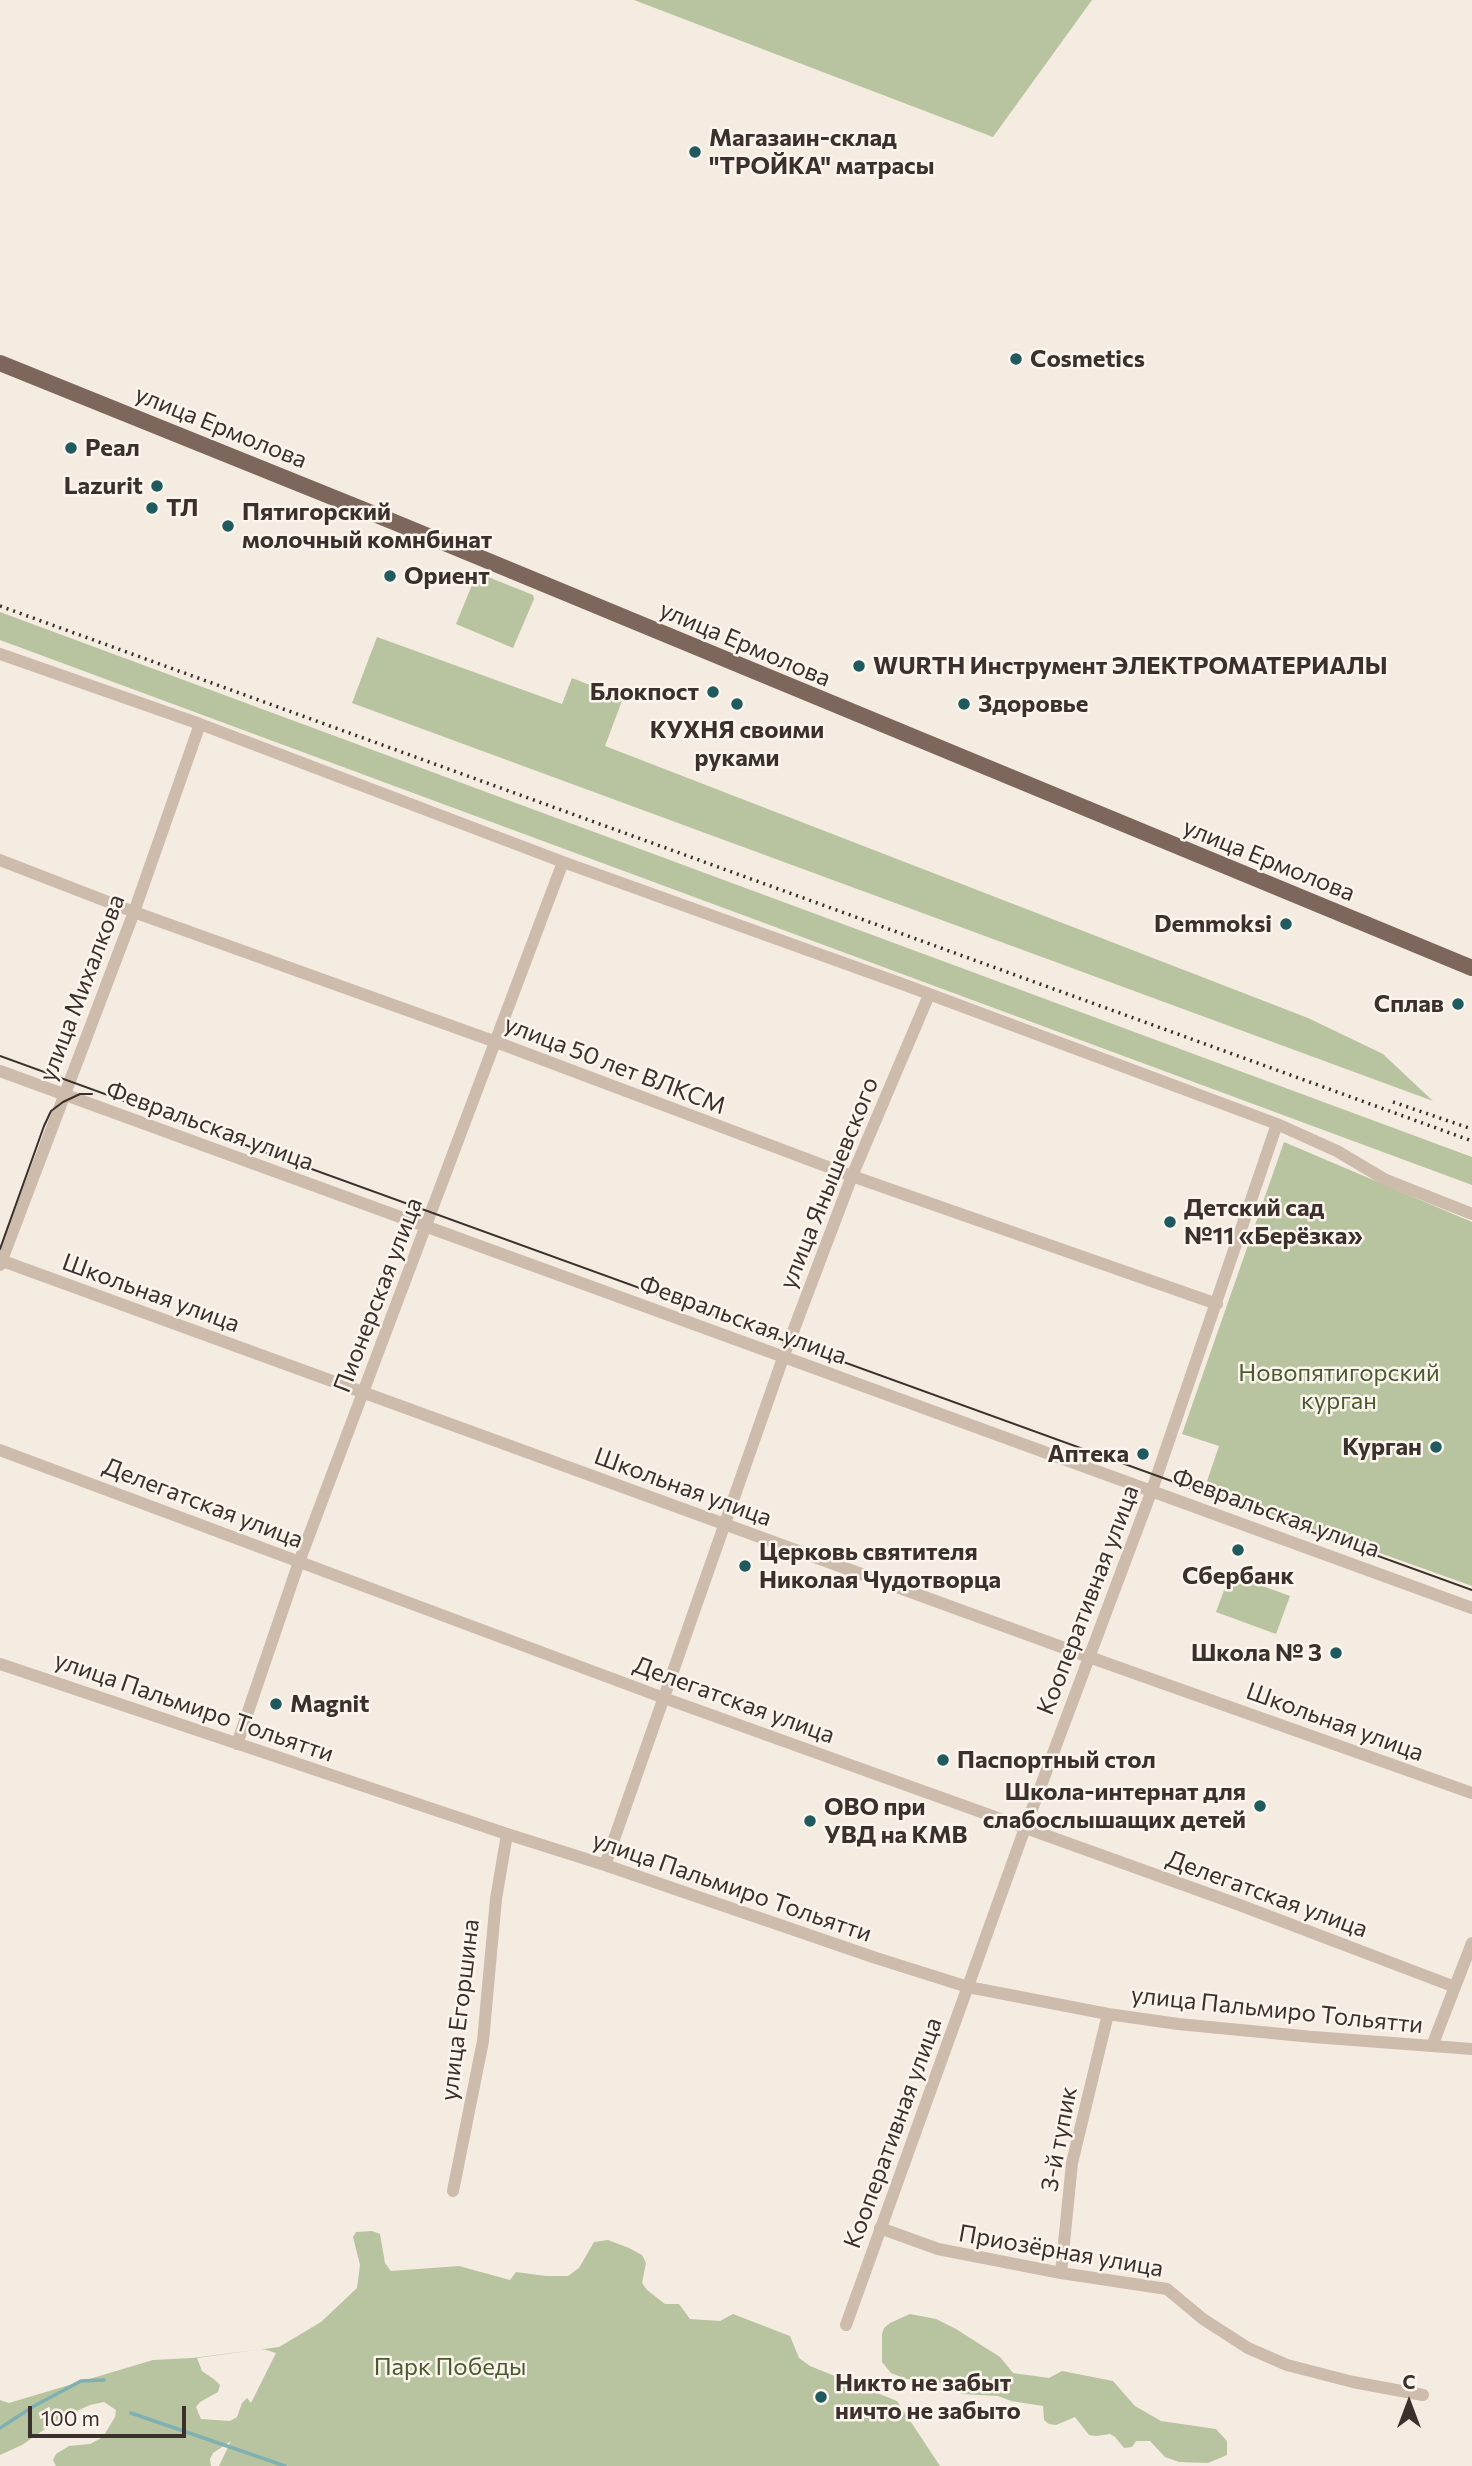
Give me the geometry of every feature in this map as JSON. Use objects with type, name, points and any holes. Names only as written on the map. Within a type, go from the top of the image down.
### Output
[{"type":"main road","name":"улица Ермолова","points":[[0,363],[394,522],[1472,968]]},
{"type":"street","points":[[0,654],[200,724],[563,862],[1278,1124],[1337,1151],[1384,1179],[1472,1214]]},
{"type":"street","name":"улица Михалкова","points":[[1,1262],[134,912],[200,724]]},
{"type":"street","name":"улица 50 лет ВЛКСМ","points":[[0,860],[134,912],[496,1042],[852,1176],[1217,1304]]},
{"type":"street","name":"Пионерская улица","points":[[237,1744],[299,1562],[563,862]]},
{"type":"street","name":"улица Янышевского","points":[[605,1865],[783,1357],[852,1176],[929,995]]},
{"type":"street","name":"Февральская улица","points":[[0,1070],[1472,1608]]},
{"type":"street","name":"Кооперативная улица","points":[[846,2325],[1025,1828],[1152,1490],[1278,1124]]},
{"type":"street","name":"Школьная улица","points":[[1,1262],[1089,1657],[1472,1793]]},
{"type":"street","name":"Делегатская улица","points":[[0,1450],[664,1698],[1237,1904],[1455,1987]]},
{"type":"street","name":"улица Пальмиро Тольятти","points":[[0,1664],[968,1987],[1108,2014],[1245,2031],[1472,2049]]},
{"type":"street","name":"улица Егоршина","points":[[453,2191],[482,2041],[495,1899],[507,1835]]},
{"type":"street","points":[[1432,2046],[1472,1943]]},
{"type":"street","name":"3-й тупик","points":[[1061,2273],[1072,2163],[1108,2014]]},
{"type":"street","name":"Приозёрная улица","points":[[880,2228],[938,2249],[1061,2273],[1167,2289],[1203,2319],[1248,2348],[1287,2365],[1353,2382],[1423,2395]]},
{"type":"green space","points":[[634,0],[1092,0],[993,137]]},
{"type":"green space","points":[[483,575],[533,595],[534,599],[513,648],[456,624],[474,580]]},
{"type":"green space","points":[[0,612],[1472,1157],[1472,1185],[0,640]]},
{"type":"green space","points":[[377,637],[562,704],[572,678],[623,698],[605,746],[1308,1018],[1383,1054],[1433,1101],[352,703]]},
{"type":"green space","name":"Новопятигорский курган","points":[[1284,1142],[1472,1222],[1472,1586],[1204,1490],[1219,1446],[1182,1434]]},
{"type":"green space","points":[[1230,1574],[1290,1596],[1276,1634],[1216,1612]]},
{"type":"green space","name":"Парк Победы","points":[[372,2231],[380,2234],[385,2263],[391,2271],[459,2266],[510,2280],[516,2272],[568,2276],[579,2268],[594,2242],[608,2240],[629,2248],[642,2255],[646,2263],[642,2283],[647,2290],[665,2304],[679,2304],[690,2319],[720,2321],[733,2314],[790,2336],[799,2358],[810,2366],[897,2401],[940,2466],[219,2466],[231,2441],[213,2453],[211,2466],[56,2466],[53,2460],[56,2454],[69,2446],[90,2444],[103,2437],[115,2417],[116,2410],[104,2402],[61,2418],[22,2445],[0,2455],[0,2400],[9,2403],[153,2360],[261,2349],[197,2358],[202,2371],[220,2385],[218,2392],[196,2407],[201,2419],[230,2421],[237,2417],[247,2398],[251,2403],[276,2353],[263,2349],[279,2347],[321,2322],[357,2288],[360,2265],[353,2237],[356,2232]]},
{"type":"green space","points":[[910,2314],[936,2319],[956,2329],[1000,2357],[1013,2373],[1049,2378],[1062,2371],[1113,2381],[1135,2406],[1161,2421],[1216,2429],[1227,2441],[1227,2455],[1208,2463],[1179,2462],[1165,2457],[1150,2441],[1136,2441],[1132,2447],[1124,2448],[1110,2434],[1089,2435],[1075,2417],[1056,2425],[1049,2424],[1044,2420],[1043,2406],[998,2396],[962,2394],[942,2383],[906,2379],[891,2373],[882,2362],[882,2334],[890,2323]]},
{"type":"waterway","points":[[0,2428],[81,2381],[104,2380]]},
{"type":"waterway","points":[[131,2413],[285,2466]]},
{"type":"tram line","points":[[0,1056],[1472,1590]]},
{"type":"tram line","points":[[0,1249],[51,1111],[80,1094],[92,1094]]},
{"type":"railway","points":[[0,606],[1472,1141]]},
{"type":"railway","points":[[1393,1102],[1472,1129]]},
{"type":"place","name":"Магазаин-склад \"ТРОЙКА\" матрасы","points":[[695,152]]},
{"type":"place","name":"Cosmetics","points":[[1016,359]]},
{"type":"place","name":"Реал","points":[[71,448]]},
{"type":"place","name":"Lazurit","points":[[157,486]]},
{"type":"place","name":"ТЛ","points":[[152,508]]},
{"type":"place","name":"Пятигорский молочный комнбинат","points":[[228,526]]},
{"type":"place","name":"Ориент","points":[[390,576]]},
{"type":"place","name":"WURTH Инструмент ЭЛЕКТРОМАТЕРИАЛЫ","points":[[859,666]]},
{"type":"place","name":"Блокпост","points":[[713,692]]},
{"type":"place","name":"КУХНЯ своими руками","points":[[737,704]]},
{"type":"place","name":"Здоровье","points":[[964,704]]},
{"type":"place","name":"Demmoksi","points":[[1286,924]]},
{"type":"place","name":"Сплав","points":[[1458,1004]]},
{"type":"place","name":"Детский сад №11 «Берёзка»","points":[[1170,1222]]},
{"type":"place","name":"Курган","points":[[1436,1447]]},
{"type":"place","name":"Аптека","points":[[1143,1454]]},
{"type":"place","name":"Сбербанк","points":[[1238,1550]]},
{"type":"place","name":"Церковь святителя Николая Чудотворца","points":[[745,1566]]},
{"type":"place","name":"Школа № 3","points":[[1336,1653]]},
{"type":"place","name":"Magnit","points":[[276,1704]]},
{"type":"place","name":"Паспортный стол","points":[[943,1760]]},
{"type":"place","name":"Школа-интернат для слабослышащих детей","points":[[1260,1806]]},
{"type":"place","name":"ОВО при УВД на КМВ","points":[[810,1821]]},
{"type":"place","name":"Никто не забыт ничто не забыто","points":[[821,2397]]}]
